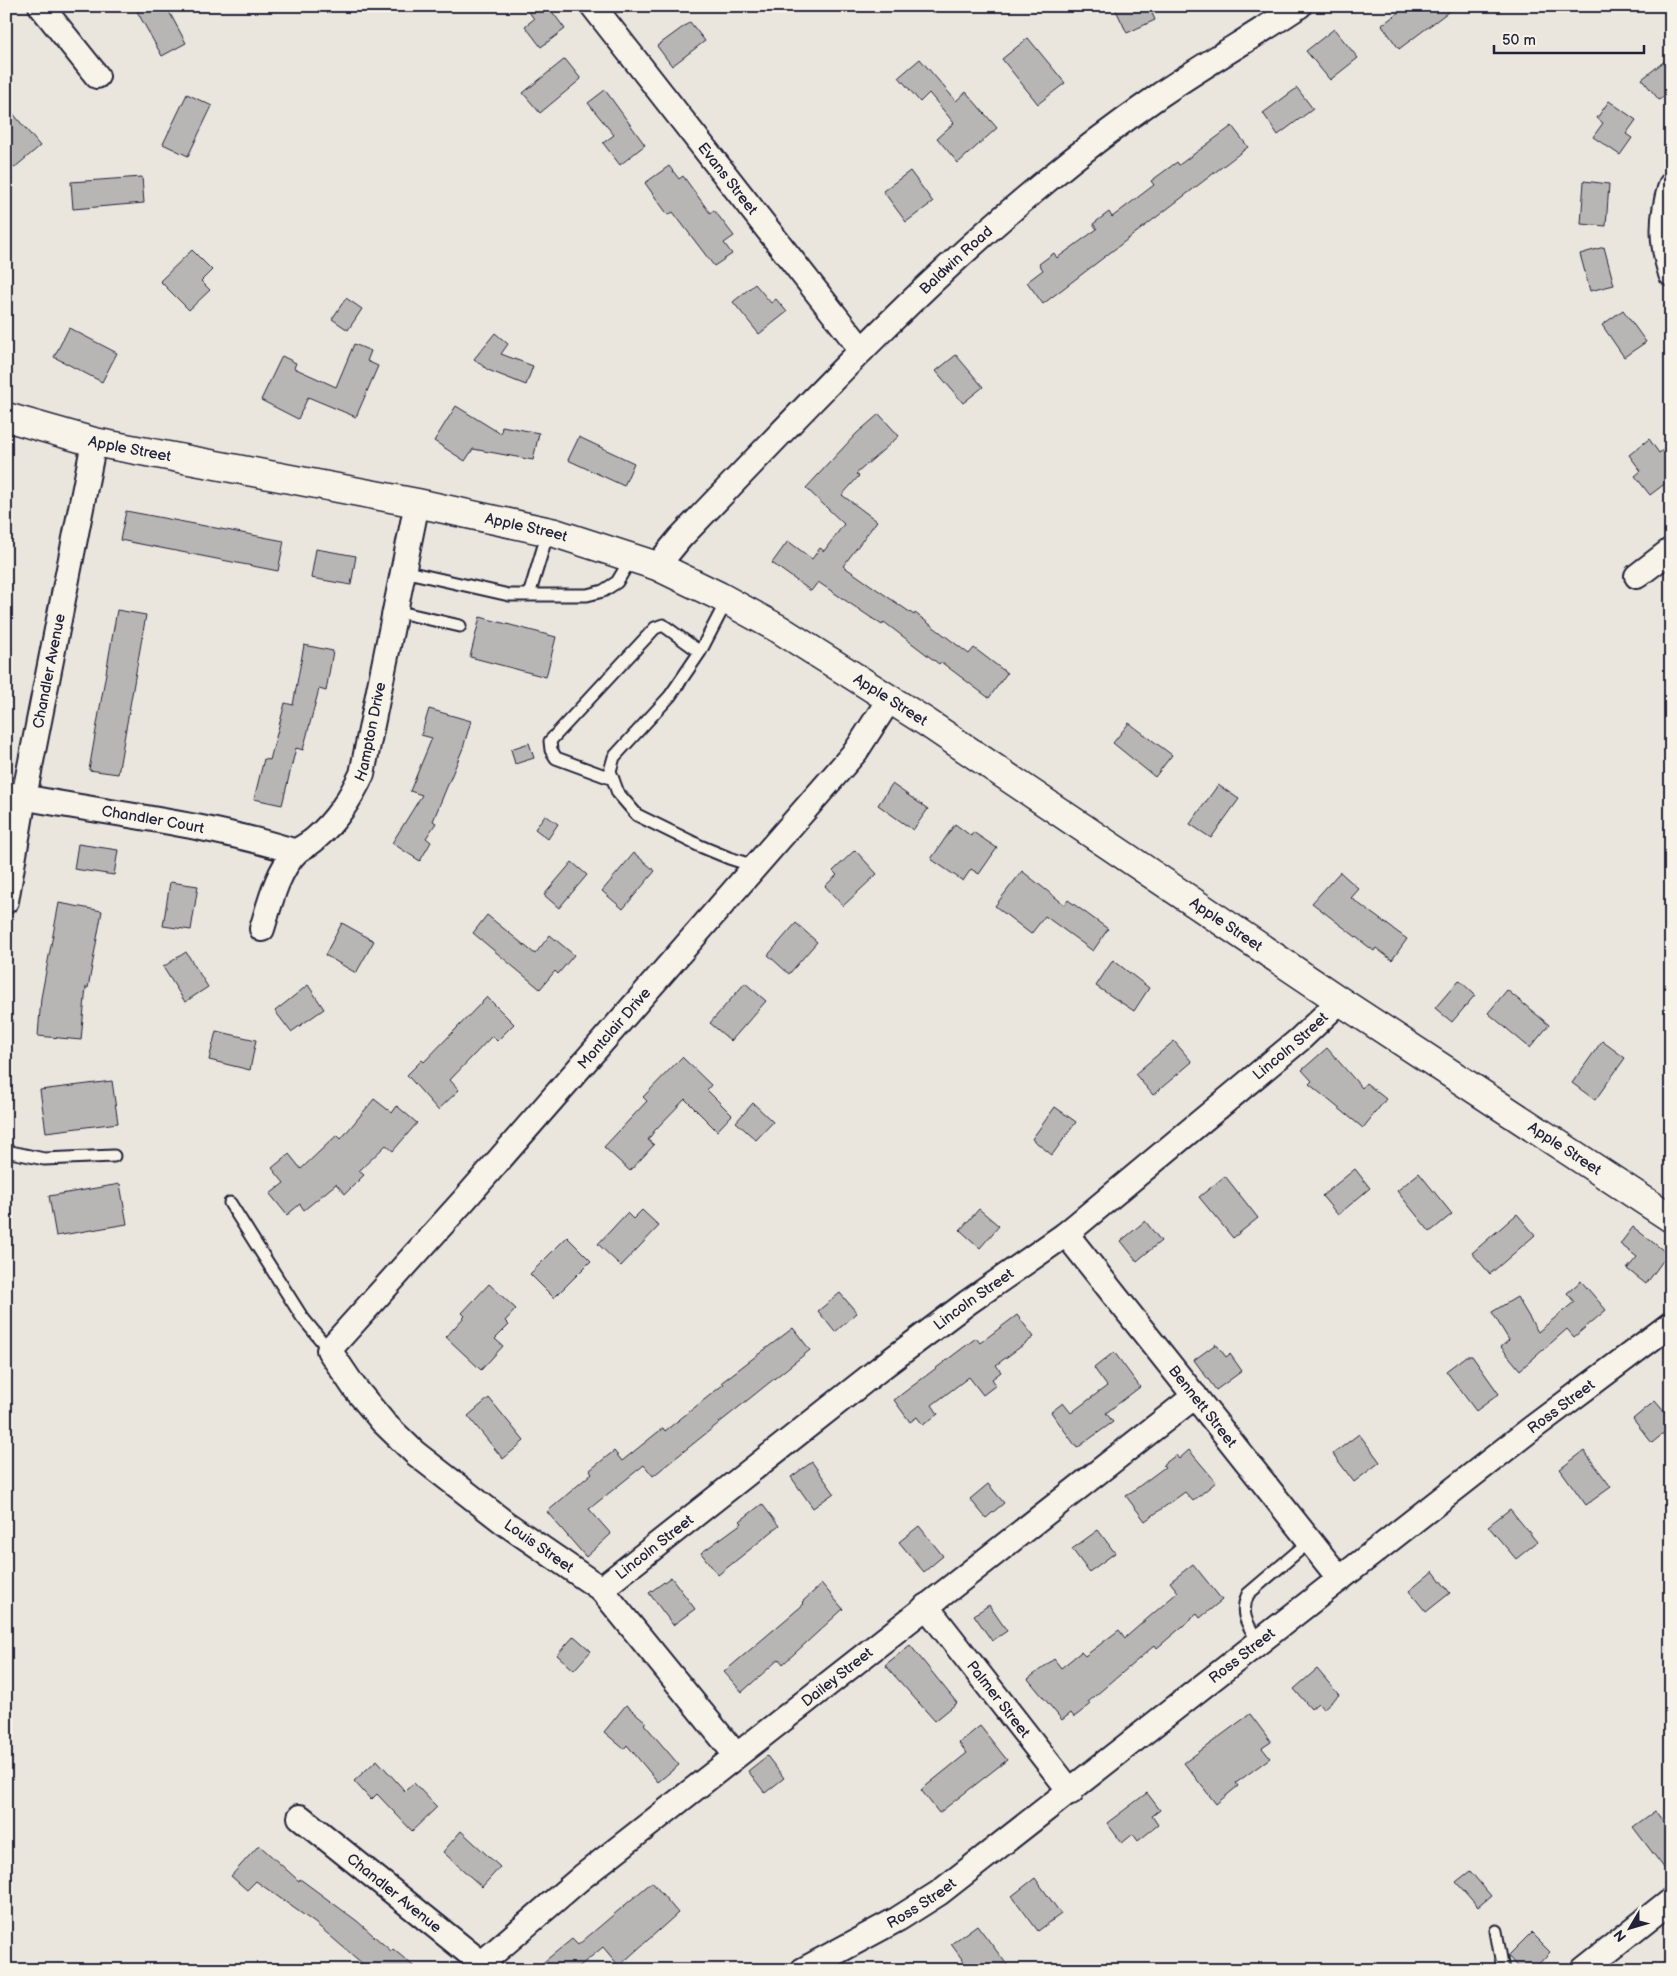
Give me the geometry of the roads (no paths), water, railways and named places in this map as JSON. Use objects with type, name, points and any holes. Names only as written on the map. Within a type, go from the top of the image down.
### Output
[{"type":"street","points":[[41,6],[97,76]]},
{"type":"street","name":"Evans Street","points":[[593,6],[862,350]]},
{"type":"street","name":"Baldwin Road","points":[[645,562],[680,538],[862,350],[933,280],[1007,213],[1076,157],[1161,94],[1299,6]]},
{"type":"street","points":[[1671,185],[1664,205],[1662,229],[1664,252],[1671,274]]},
{"type":"street","name":"Apple Street","points":[[6,417],[94,442],[417,503],[548,531],[645,562],[719,596],[779,629],[889,700],[1340,1001],[1671,1218]]},
{"type":"street","name":"Chandler Avenue","points":[[7,895],[15,795],[94,442]]},
{"type":"street","name":"Hampton Drive","points":[[262,929],[274,891],[296,852],[314,839],[334,820],[350,798],[362,774],[417,503]]},
{"type":"street","points":[[1637,576],[1671,550]]},
{"type":"street","name":"Montclair Drive","points":[[329,1350],[534,1120],[856,751],[889,700]]},
{"type":"street","name":"Chandler Court","points":[[15,795],[251,838],[296,852]]},
{"type":"street","name":"Lincoln Street","points":[[601,1589],[882,1367],[967,1303],[1066,1234],[1299,1040],[1340,1001]]},
{"type":"street","name":"Bennett Street","points":[[1066,1234],[1340,1579]]},
{"type":"street","name":"Ross Street","points":[[803,1970],[898,1919],[939,1893],[1071,1792],[1531,1429],[1671,1324]]},
{"type":"street","name":"Louis Street","points":[[329,1350],[354,1387],[382,1422],[415,1454],[505,1522],[601,1589],[736,1755]]},
{"type":"street","name":"Dailey Street","points":[[486,1966],[582,1877],[1195,1396]]},
{"type":"street","name":"Palmer Street","points":[[926,1606],[1071,1792]]},
{"type":"street","name":"Chandler Avenue","points":[[300,1817],[486,1966]]},
{"type":"street","points":[[1583,1970],[1671,1900]]},
{"type":"lane","points":[[528,595],[548,531]]},
{"type":"lane","points":[[403,571],[509,595],[587,595],[603,591],[645,562]]},
{"type":"lane","points":[[719,596],[723,608],[700,652],[670,696],[614,757],[610,771],[618,793],[636,815],[700,846],[728,858],[754,866]]},
{"type":"lane","points":[[395,611],[460,626]]},
{"type":"lane","points":[[613,778],[556,758],[551,750],[550,741],[655,628],[663,625],[700,652]]},
{"type":"lane","points":[[6,1151],[44,1159],[114,1156]]},
{"type":"lane","points":[[230,1203],[302,1317],[329,1350]]},
{"type":"lane","points":[[1259,1643],[1243,1615],[1248,1594],[1310,1541]]},
{"type":"lane","points":[[1496,1931],[1503,1970]]}]
